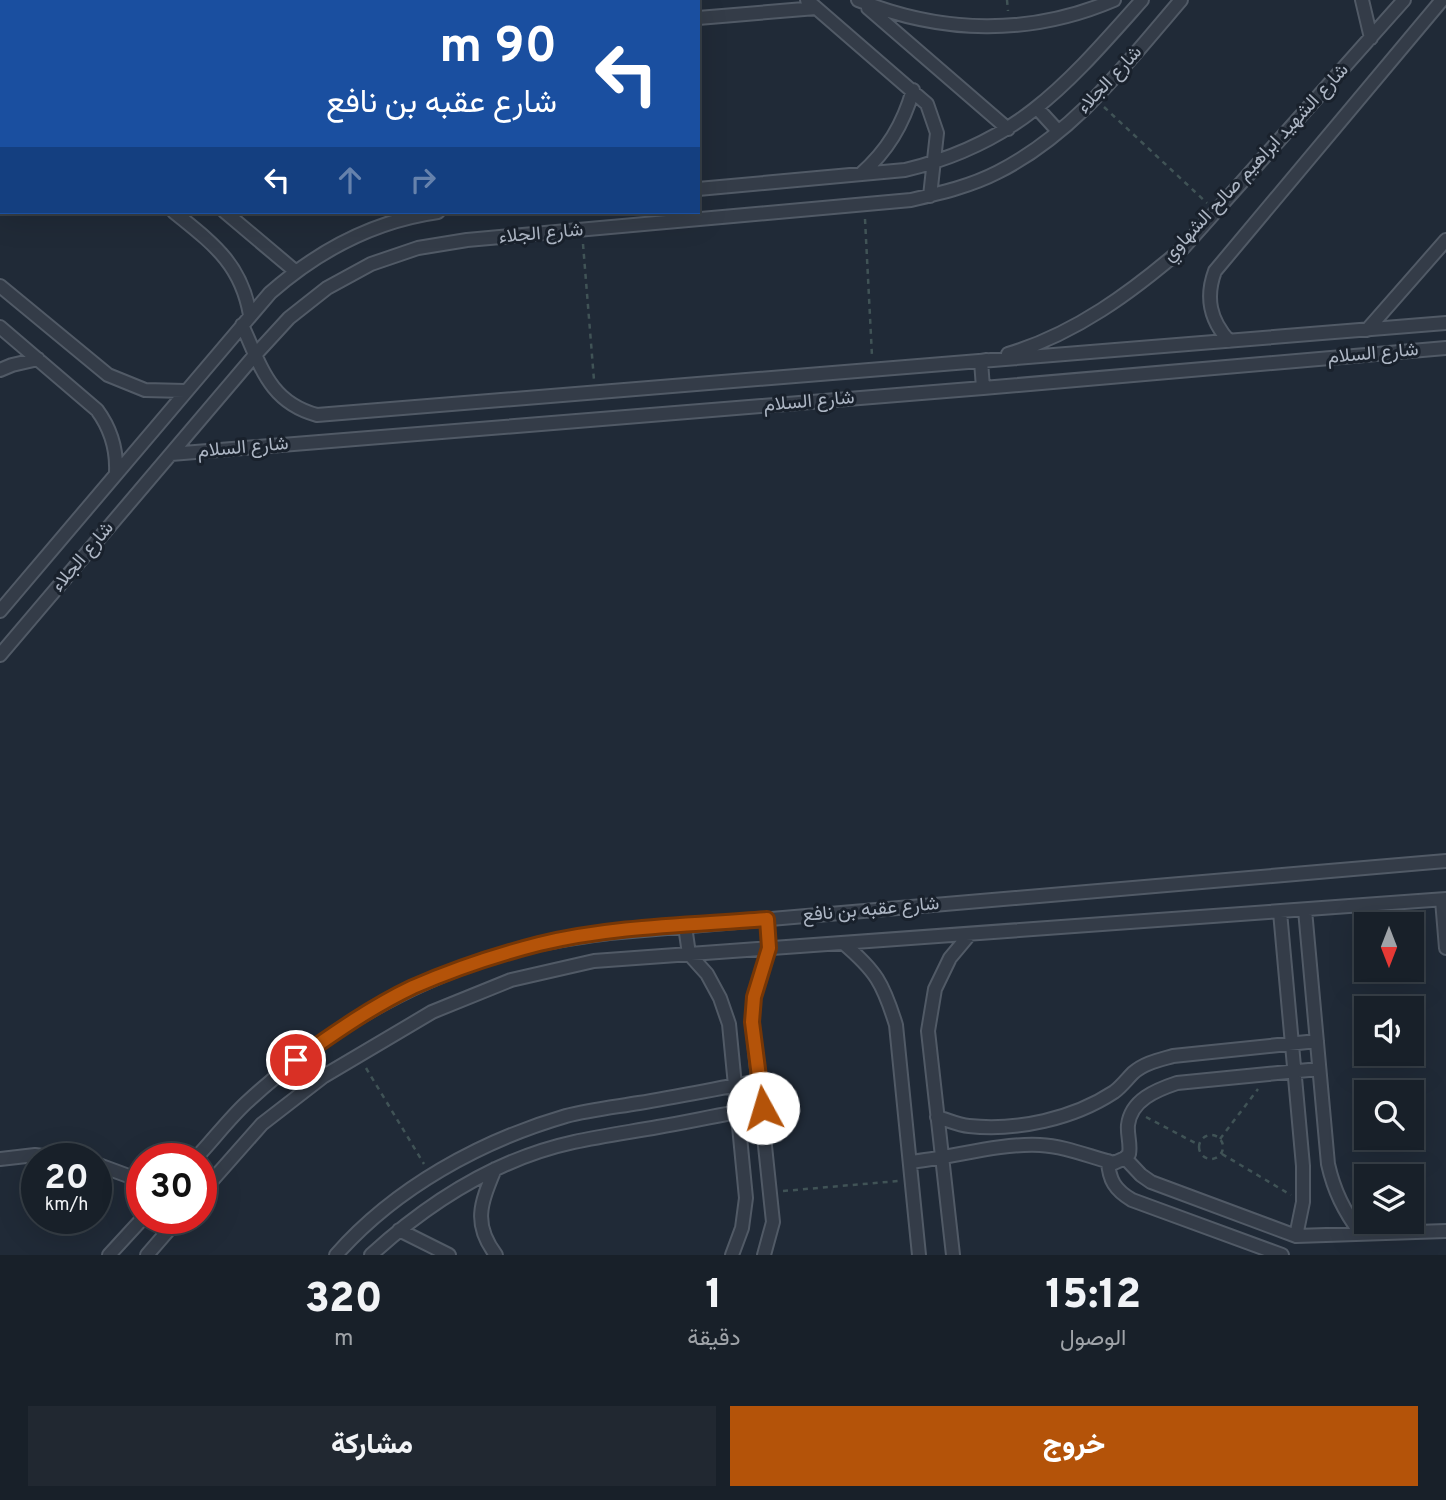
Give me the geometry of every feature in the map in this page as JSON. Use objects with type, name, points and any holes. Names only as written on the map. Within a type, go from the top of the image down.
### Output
[{"type":"street","points":[[858,0],[932,23],[983,27],[1038,23],[1067,17],[1114,0]]},
{"type":"street","points":[[858,0],[1008,129]]},
{"type":"street","name":"شارع الجلاء","points":[[700,189],[905,170],[972,149],[1008,129],[1074,76],[1142,0]]},
{"type":"street","name":"شارع الجلاء","points":[[0,655],[255,355],[289,318],[327,288],[371,264],[418,248],[455,242],[864,205],[930,195],[970,184],[999,172],[1058,131],[1096,100],[1181,0]]},
{"type":"street","points":[[1362,0],[1371,38]]},
{"type":"street","name":"شارع الشهيد ابراهيم صالح الشهاوي","points":[[981,361],[1026,348],[1069,329],[1149,278],[1217,212],[1404,0]]},
{"type":"street","name":"شارع الشهيد ابراهيم صالح الشهاوي","points":[[1229,341],[1214,320],[1210,308],[1210,283],[1215,271],[1442,0]]},
{"type":"street","points":[[700,18],[811,4],[927,104],[935,123],[937,143],[932,163],[930,195]]},
{"type":"street","points":[[861,174],[894,137],[913,90]]},
{"type":"street","points":[[1037,108],[1058,131]]},
{"type":"street","name":"شارع السلام","points":[[176,214],[228,260],[245,292],[246,320],[255,355],[274,390],[286,402],[317,415],[1446,323]]},
{"type":"street","points":[[227,214],[295,271]]},
{"type":"street","name":"شارع الجلاء","points":[[0,611],[246,320],[295,271],[353,236],[385,223],[428,214]]},
{"type":"street","points":[[1367,330],[1446,240]]},
{"type":"street","points":[[0,286],[108,375],[145,390],[185,391]]},
{"type":"street","points":[[0,327],[87,400],[105,420],[115,445],[116,472]]},
{"type":"street","name":"شارع السلام","points":[[171,454],[1446,348]]},
{"type":"street","points":[[0,370],[38,359]]},
{"type":"street","points":[[981,361],[983,388]]},
{"type":"street","name":"شارع عقبه بن نافع","points":[[210,1143],[244,1105],[296,1060],[352,1021],[412,988],[475,962],[542,944],[609,933],[685,926],[1446,861]]},
{"type":"street","points":[[1444,900],[1446,948]]},
{"type":"street","name":"شارع عقبه بن نافع","points":[[217,1175],[262,1124],[324,1076],[432,1012],[511,980],[594,961],[1444,900]]},
{"type":"street","points":[[1305,909],[1328,1164],[1334,1189],[1354,1225]]},
{"type":"street","points":[[1280,912],[1303,1166],[1303,1202],[1296,1236]]},
{"type":"street","points":[[764,1255],[773,1222],[752,1022],[754,997],[769,948],[767,919]]},
{"type":"street","points":[[685,926],[689,954],[707,974],[720,998],[729,1024],[746,1198],[742,1228],[732,1255]]},
{"type":"street","points":[[953,1255],[937,1117],[929,1031],[930,1010],[935,989],[950,958],[970,934]]},
{"type":"street","points":[[843,943],[868,964],[886,992],[896,1025],[919,1255]]},
{"type":"street","points":[[937,1117],[966,1126],[996,1128],[1041,1121],[1070,1114],[1116,1091],[1136,1070],[1153,1061],[1173,1056],[1317,1041]]},
{"type":"street","points":[[910,1162],[1023,1144],[1066,1149],[1114,1163],[1125,1158],[1130,1148],[1128,1125],[1133,1110],[1143,1098],[1161,1088],[1177,1083],[1319,1069]]},
{"type":"street","points":[[336,1255],[353,1236],[391,1204],[432,1176],[475,1150],[521,1130],[569,1116],[760,1081]]},
{"type":"street","points":[[1116,1091],[1133,1110]]},
{"type":"street","points":[[371,1255],[441,1199],[495,1169],[535,1153],[572,1142],[763,1108]]},
{"type":"street","points":[[0,1159],[21,1157]]},
{"type":"street","points":[[1125,1158],[1151,1182],[1296,1236],[1361,1234]]},
{"type":"street","points":[[1108,1161],[1113,1185],[1121,1194],[1132,1200],[1282,1255]]},
{"type":"street","points":[[495,1169],[479,1217],[486,1241],[496,1255]]},
{"type":"street","points":[[399,1230],[449,1255]]},
{"type":"street","points":[[1424,1232],[1446,1231]]},
{"type":"street","points":[[109,1255],[128,1234]]},
{"type":"street","points":[[147,1255],[165,1234]]},
{"type":"path","points":[[1096,100],[1217,212]]},
{"type":"path","points":[[864,205],[873,370]]},
{"type":"path","points":[[582,230],[595,393]]},
{"type":"path","points":[[359,1056],[432,1176]]},
{"type":"path","points":[[1220,1139],[1269,1074]]},
{"type":"path","points":[[1133,1110],[1199,1145]]},
{"type":"path","points":[[1207,1135],[1220,1139],[1222,1154],[1215,1159],[1207,1159],[1200,1153],[1199,1145],[1207,1135]]},
{"type":"path","points":[[1222,1154],[1303,1202]]},
{"type":"path","points":[[771,1191],[912,1180]]},
{"type":"route","points":[[296,1060],[352,1021],[412,988],[475,962],[542,944],[609,933],[767,919],[769,948],[754,997],[752,1022],[763,1108]]}]
